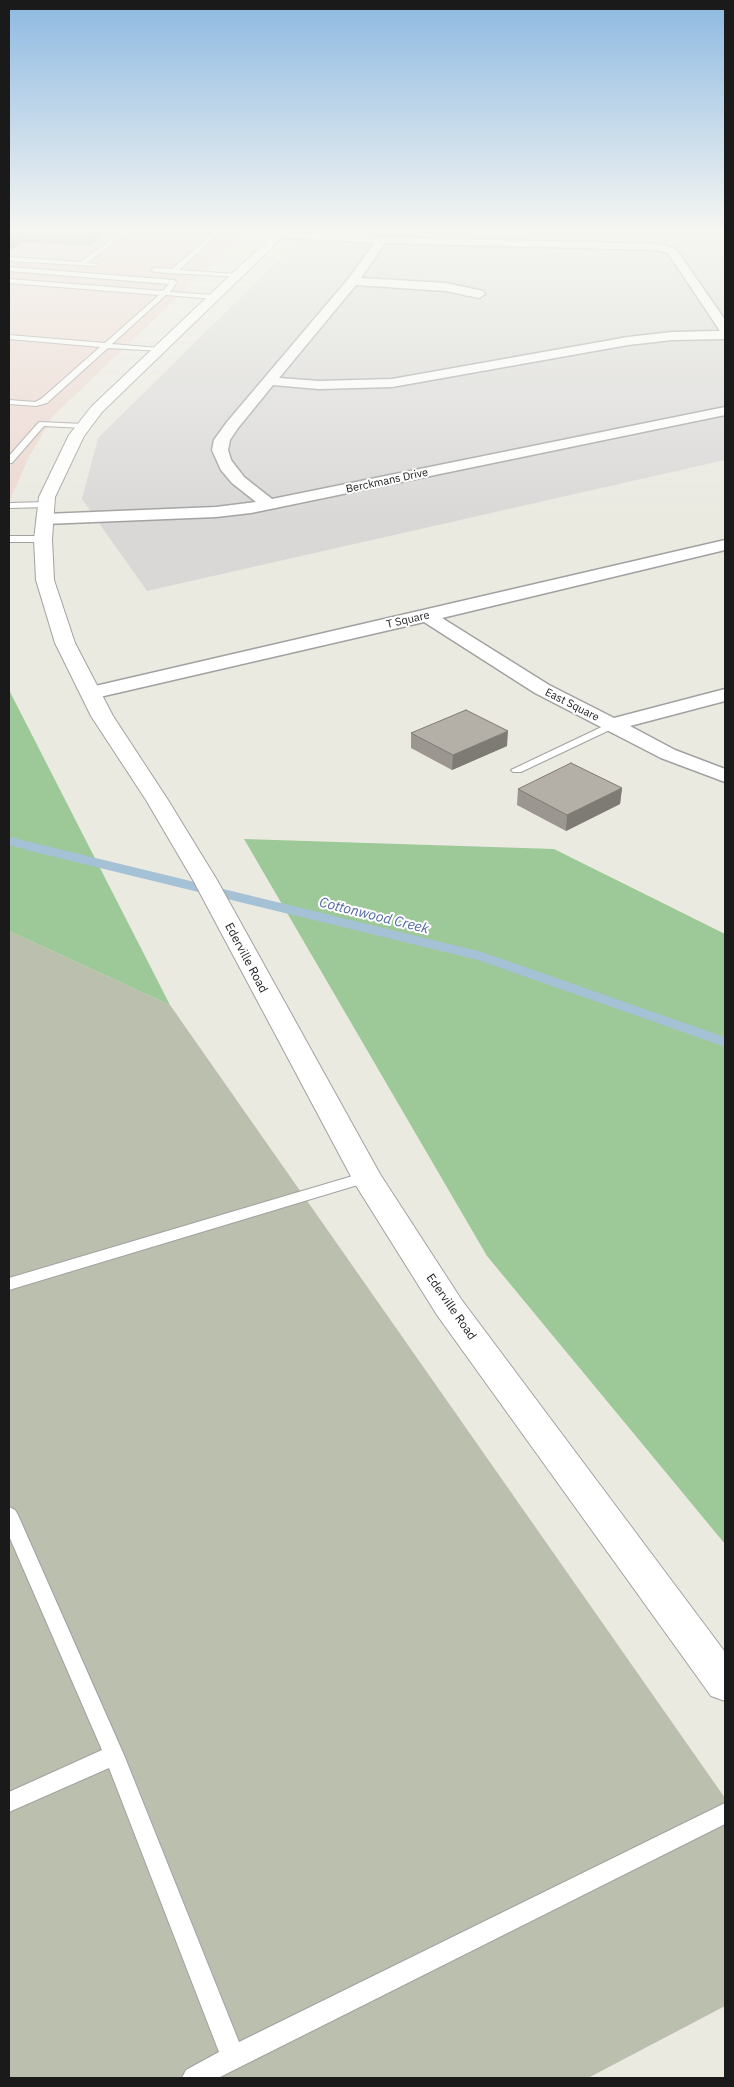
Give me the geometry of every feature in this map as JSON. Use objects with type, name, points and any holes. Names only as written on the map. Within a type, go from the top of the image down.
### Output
[{"type":"street","name":"Ederville Road","points":[[180,329],[97,409],[67,453],[47,497],[42,539],[45,580],[65,643],[102,716],[158,800],[205,880],[366,1177],[449,1307],[725,1683]]},
{"type":"street","points":[[270,505],[238,480],[229,470],[220,450],[222,440],[313,329]]},
{"type":"street","points":[[269,381],[320,385],[392,383],[628,341],[672,336],[725,335]]},
{"type":"street","name":"Berckmans Drive","points":[[46,512],[216,512],[270,505],[725,411]]},
{"type":"street","name":"T Square","points":[[90,693],[427,616],[725,544]]},
{"type":"street","name":"East Square","points":[[427,616],[542,690],[668,754],[725,776]]},
{"type":"street","points":[[612,725],[725,695]]},
{"type":"lane","points":[[9,402],[36,404],[44,401],[124,329]]},
{"type":"lane","points":[[9,337],[159,350]]},
{"type":"lane","points":[[9,461],[42,424],[84,426]]},
{"type":"lane","points":[[9,506],[46,512]]},
{"type":"lane","points":[[9,539],[42,539]]},
{"type":"lane","points":[[517,770],[612,725]]},
{"type":"lane","points":[[9,1284],[366,1177]]},
{"type":"lane","points":[[9,1515],[114,1755],[233,2057]]},
{"type":"lane","points":[[9,1802],[114,1755]]},
{"type":"lane","points":[[194,2078],[725,1813]]},
{"type":"shaded area","points":[[9,329],[144,329],[53,416],[28,459],[9,502]]},
{"type":"shaded area","points":[[208,329],[725,329],[725,460],[147,591],[82,499],[98,438]]},
{"type":"shaded area","points":[[9,931],[170,1005],[725,1798],[725,2006],[588,2078],[9,2078]]},
{"type":"green space","points":[[9,690],[170,1005],[9,931]]},
{"type":"green space","points":[[244,839],[554,849],[725,934],[725,1544],[487,1256]]},
{"type":"building","points":[[466,710],[508,731],[453,755],[411,733]]},
{"type":"building","points":[[571,763],[622,788],[567,815],[518,789]]},
{"type":"waterway","name":"Cottonwood Creek","points":[[9,841],[33,847]]},
{"type":"waterway","name":"Cottonwood Creek","points":[[28,846],[480,956],[725,1042]]}]
